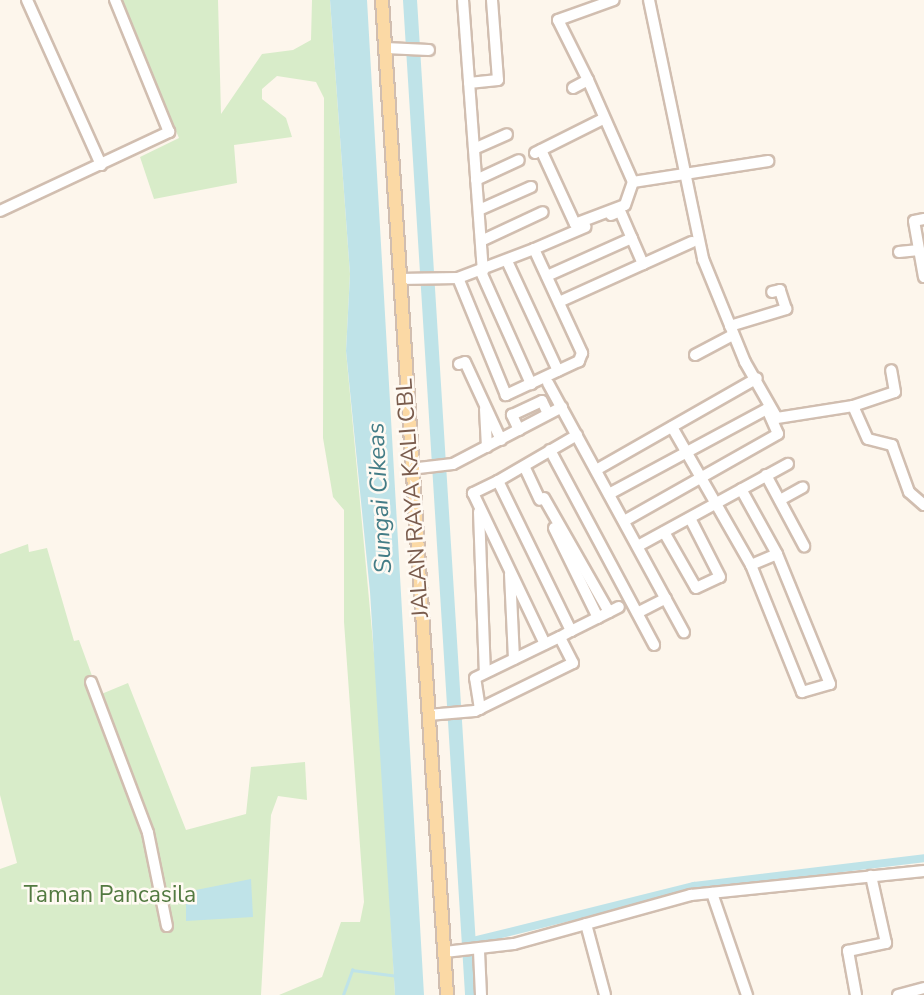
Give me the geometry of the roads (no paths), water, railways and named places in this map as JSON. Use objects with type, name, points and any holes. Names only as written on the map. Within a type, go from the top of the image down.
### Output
[{"type":"main road","name":"JALAN RAYA KALI CBL","points":[[382,0],[410,469],[447,995]]},
{"type":"street","points":[[27,0],[101,165]]},
{"type":"street","points":[[0,211],[169,132],[115,0]]},
{"type":"street","points":[[463,0],[482,271],[531,384]]},
{"type":"street","points":[[469,83],[498,80],[492,0]]},
{"type":"street","points":[[603,119],[538,152],[575,224],[625,205],[633,181],[558,20],[614,0]]},
{"type":"street","points":[[649,0],[681,174],[703,259],[732,331],[777,418],[853,406],[895,391],[891,370]]},
{"type":"street","points":[[385,48],[429,50]]},
{"type":"street","points":[[573,88],[588,80]]},
{"type":"street","points":[[474,149],[507,134]]},
{"type":"street","points":[[476,180],[519,160]]},
{"type":"street","points":[[633,181],[768,161]]},
{"type":"street","points":[[479,210],[531,187]]},
{"type":"street","points":[[399,279],[458,278],[482,271],[620,211],[643,264]]},
{"type":"street","points":[[481,241],[543,212]]},
{"type":"street","points":[[924,219],[914,221],[924,277]]},
{"type":"street","points":[[547,276],[632,238]]},
{"type":"street","points":[[559,302],[692,242]]},
{"type":"street","points":[[458,278],[502,391],[531,384],[579,361],[582,353],[534,249]]},
{"type":"street","points":[[898,252],[919,250]]},
{"type":"street","points":[[507,261],[558,371]]},
{"type":"street","points":[[695,355],[732,331],[790,308],[780,290],[772,292]]},
{"type":"street","points":[[459,364],[466,362],[501,440]]},
{"type":"street","points":[[596,470],[757,378]]},
{"type":"street","points":[[548,383],[684,632]]},
{"type":"street","points":[[519,430],[512,415],[542,401],[548,414]]},
{"type":"street","points":[[484,402],[487,447]]},
{"type":"street","points":[[853,406],[868,439],[892,444],[909,492],[924,505]]},
{"type":"street","points":[[410,469],[453,464],[562,407]]},
{"type":"street","points":[[609,494],[763,409],[779,431],[624,521]]},
{"type":"street","points":[[672,426],[751,565],[802,692],[830,684],[777,554],[741,489]]},
{"type":"street","points":[[545,644],[472,493],[525,468],[577,435]]},
{"type":"street","points":[[550,450],[639,611],[654,645]]},
{"type":"street","points":[[638,546],[788,464]]},
{"type":"street","points":[[525,468],[598,618]]},
{"type":"street","points":[[766,475],[804,546]]},
{"type":"street","points":[[498,481],[571,631]]},
{"type":"street","points":[[780,500],[803,487]]},
{"type":"street","points":[[480,709],[475,678],[614,610],[540,500]]},
{"type":"street","points":[[478,505],[485,672]]},
{"type":"street","points":[[664,531],[694,586],[720,577],[690,518]]},
{"type":"street","points":[[751,565],[777,554]]},
{"type":"street","points":[[510,570],[514,659]]},
{"type":"street","points":[[639,611],[666,598]]},
{"type":"street","points":[[428,715],[480,709],[573,663],[560,637]]},
{"type":"street","points":[[91,682],[145,822],[167,926]]},
{"type":"street","points":[[444,952],[477,951],[712,893],[924,871]]},
{"type":"street","points":[[856,995],[848,951],[886,943],[871,876]]},
{"type":"street","points":[[712,893],[747,995]]},
{"type":"street","points":[[586,924],[605,995]]},
{"type":"street","points":[[477,951],[481,995]]},
{"type":"street","points":[[898,995],[924,988]]},
{"type":"water","name":"Sungai Cikeas","points":[[330,0],[367,0],[424,995],[395,995],[370,592],[346,351],[350,274]]},
{"type":"water","points":[[251,879],[253,917],[186,921],[186,892]]},
{"type":"waterway","points":[[410,0],[472,995]]},
{"type":"waterway","points":[[469,942],[694,886],[924,858]]},
{"type":"waterway","points":[[343,995],[352,970],[398,976]]},
{"type":"park label","name":"Taman Pancasila","points":[[110,895]]}]
